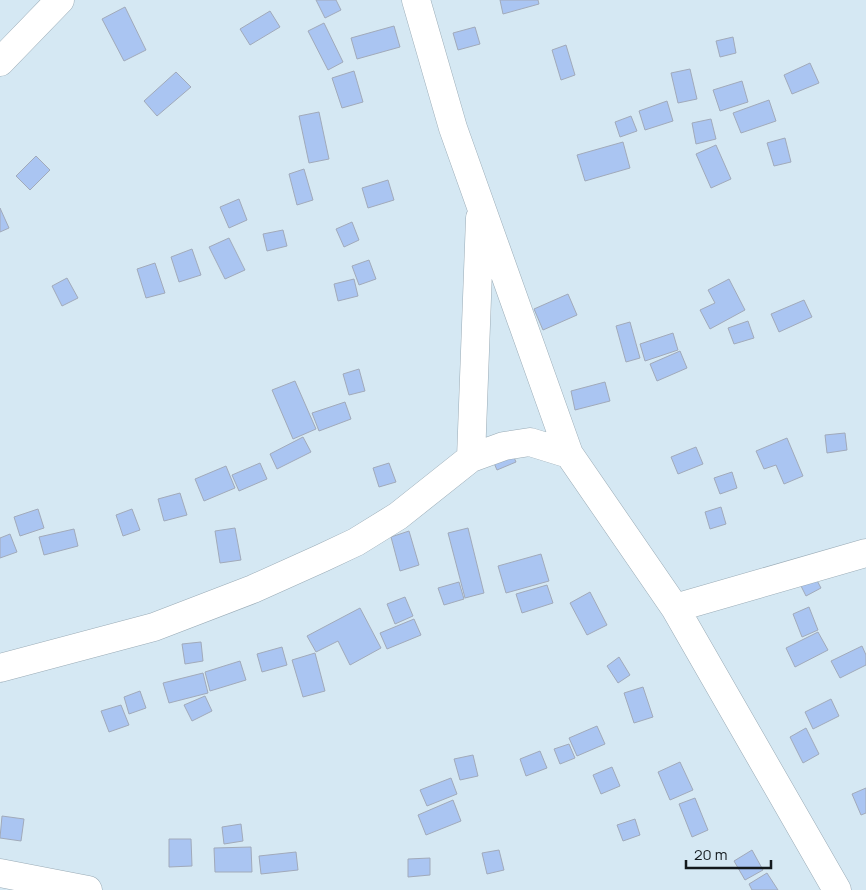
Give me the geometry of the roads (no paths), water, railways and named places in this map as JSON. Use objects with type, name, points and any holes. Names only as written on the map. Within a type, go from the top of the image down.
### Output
[{"type":"street","points":[[0,62],[60,0]]},
{"type":"street","points":[[416,0],[453,128],[569,454],[676,608],[837,890]]},
{"type":"street","points":[[471,458],[480,204]]},
{"type":"street","points":[[0,668],[154,626],[253,589],[356,542],[398,516],[471,458],[504,446],[530,442],[569,454]]},
{"type":"street","points":[[676,608],[866,553]]},
{"type":"street","points":[[0,873],[88,890]]}]
